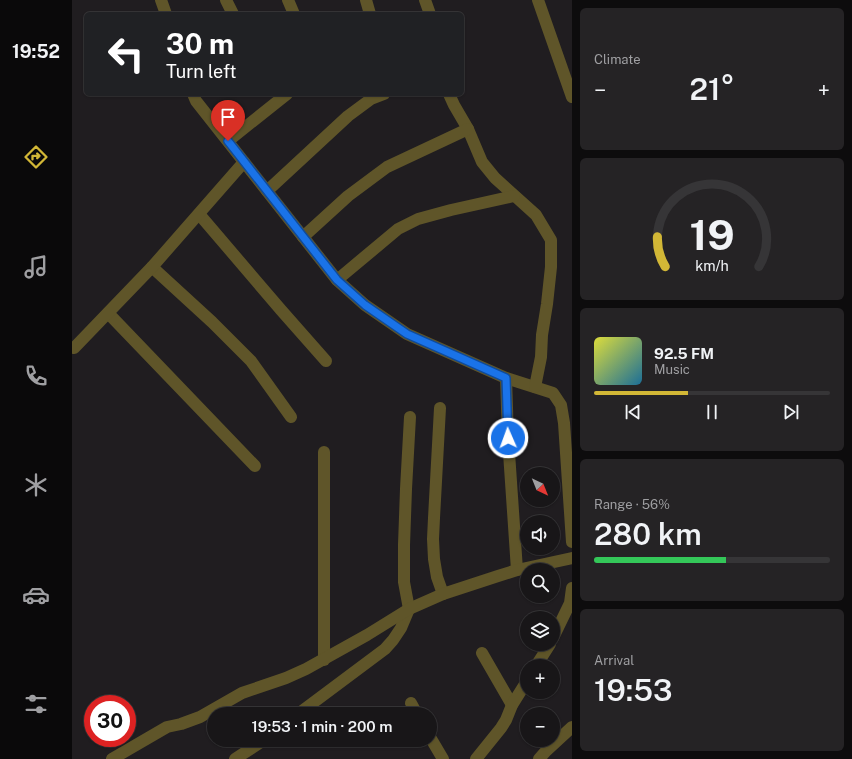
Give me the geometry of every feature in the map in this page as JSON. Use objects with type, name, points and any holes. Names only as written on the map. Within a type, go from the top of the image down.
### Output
[{"type":"street","points":[[161,0],[165,12]]},
{"type":"street","points":[[226,0],[232,12]]},
{"type":"street","points":[[288,0],[293,12]]},
{"type":"street","points":[[366,0],[369,12]]},
{"type":"street","points":[[425,0],[429,12]]},
{"type":"street","points":[[538,0],[572,97]]},
{"type":"street","points":[[194,96],[196,101],[337,280],[365,305],[407,334],[506,378],[553,393],[561,405],[564,423],[572,542]]},
{"type":"street","points":[[228,141],[284,96]]},
{"type":"street","points":[[267,191],[348,116],[371,99],[379,96]]},
{"type":"street","points":[[450,96],[468,129],[482,162],[495,178],[536,215],[551,240],[551,267],[548,297],[535,387]]},
{"type":"street","points":[[303,237],[348,196],[387,166],[468,129]]},
{"type":"street","points":[[74,348],[152,267],[244,162]]},
{"type":"street","points":[[337,280],[398,230],[418,219],[514,196]]},
{"type":"street","points":[[199,214],[326,361]]},
{"type":"street","points":[[152,267],[212,322],[251,361],[292,417]]},
{"type":"street","points":[[108,313],[255,466]]},
{"type":"street","points":[[506,378],[508,438],[517,570]]},
{"type":"street","points":[[440,408],[433,539],[437,577],[443,594]]},
{"type":"street","points":[[307,707],[385,648],[393,640],[401,628],[409,609],[404,582],[404,545],[410,417]]},
{"type":"street","points":[[324,452],[324,660]]},
{"type":"street","points":[[112,759],[167,727],[200,717],[242,694],[286,678],[324,660],[409,609],[443,594],[517,570],[572,558]]},
{"type":"street","points":[[560,624],[570,603],[572,588]]},
{"type":"street","points":[[482,653],[512,705]]},
{"type":"street","points":[[476,759],[501,728],[520,692]]},
{"type":"street","points":[[411,703],[413,707]]},
{"type":"street","points":[[539,759],[572,727]]},
{"type":"street","points":[[235,759],[253,747]]},
{"type":"street","points":[[436,747],[443,759]]},
{"type":"route","points":[[228,141],[337,280],[365,305],[407,334],[506,378],[508,438]]}]
